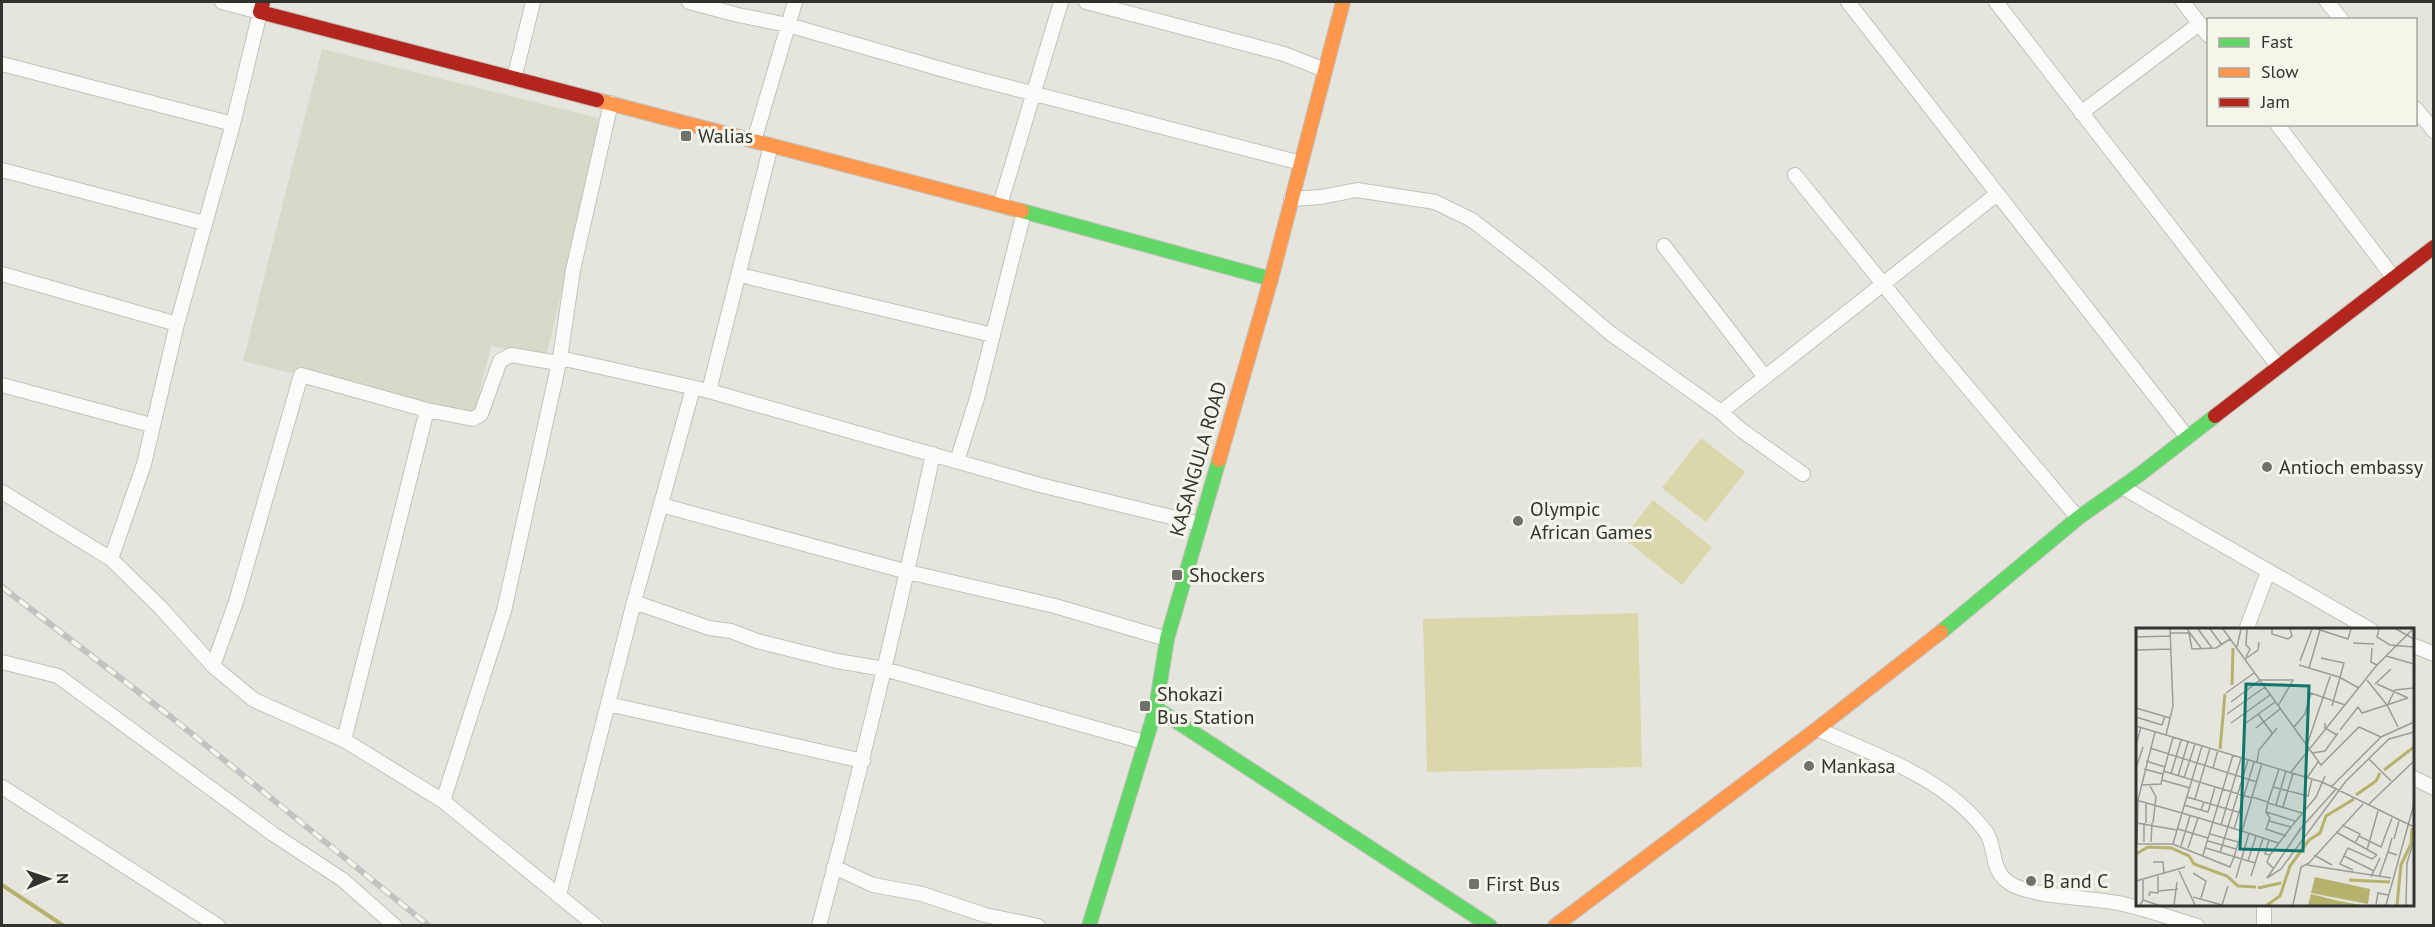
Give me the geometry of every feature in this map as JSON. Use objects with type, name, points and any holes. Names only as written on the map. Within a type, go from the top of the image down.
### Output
[{"type":"street","points":[[222,2],[262,7],[514,79],[1000,205],[1271,279]]},
{"type":"street","points":[[514,79],[533,2]]},
{"type":"street","points":[[689,2],[738,15],[788,24],[1033,94],[1301,163]]},
{"type":"street","points":[[754,141],[795,2]]},
{"type":"street","points":[[1000,205],[1061,2]]},
{"type":"street","points":[[1086,2],[1284,54],[1325,70]]},
{"type":"street","name":"KASANGULA ROAD","points":[[1089,926],[1156,708],[1167,639],[1271,279],[1343,2]]},
{"type":"street","points":[[1848,2],[2187,437]]},
{"type":"street","points":[[1996,2],[2278,366]]},
{"type":"street","points":[[2183,2],[2207,35]]},
{"type":"street","points":[[2327,2],[2340,18]]},
{"type":"street","points":[[111,559],[144,464],[177,324],[233,124],[262,7]]},
{"type":"street","points":[[2081,113],[2199,24]]},
{"type":"street","points":[[2,64],[233,124]]},
{"type":"street","points":[[442,801],[504,611],[559,361],[573,270],[610,103]]},
{"type":"street","points":[[2417,111],[2433,131]]},
{"type":"street","points":[[2279,126],[2393,277]]},
{"type":"street","points":[[709,391],[771,145]]},
{"type":"street","points":[[2,170],[204,223]]},
{"type":"street","points":[[1795,175],[1938,352],[2078,518]]},
{"type":"street","points":[[1291,199],[1321,197],[1357,190],[1436,202],[1472,220],[1611,333],[1803,474]]},
{"type":"street","points":[[1721,412],[1997,194]]},
{"type":"street","points":[[957,461],[977,398],[1024,212]]},
{"type":"street","points":[[1664,246],[1765,377]]},
{"type":"street","points":[[1555,926],[1817,729],[1975,605],[2078,518],[2122,487],[2433,247]]},
{"type":"street","points":[[2,274],[177,324]]},
{"type":"street","points":[[740,275],[993,335]]},
{"type":"street","points":[[213,666],[236,602],[302,375],[428,410],[473,419],[481,414],[500,362],[506,357],[511,355],[559,361],[709,391],[1040,485],[1200,524]]},
{"type":"street","points":[[2,385],[152,424]]},
{"type":"street","points":[[559,895],[634,602],[693,388]]},
{"type":"street","points":[[345,740],[428,410]]},
{"type":"street","points":[[819,926],[863,761],[908,572],[933,454]]},
{"type":"street","points":[[2122,487],[2367,628]]},
{"type":"street","points":[[2,492],[111,559],[161,608],[213,666],[254,700],[345,740],[442,801],[596,926]]},
{"type":"street","points":[[661,505],[908,572],[1054,606],[1167,639]]},
{"type":"street","points":[[2247,628],[2268,572]]},
{"type":"street","points":[[634,602],[709,628],[731,631],[837,662],[884,669],[1144,742]]},
{"type":"street","points":[[2414,646],[2433,654]]},
{"type":"street","points":[[2,662],[58,676],[273,834],[343,880],[395,926]]},
{"type":"street","points":[[608,704],[863,761]]},
{"type":"street","points":[[1156,708],[1490,926]]},
{"type":"street","points":[[1817,729],[1924,777],[1944,792],[1988,834],[1993,858],[2003,878],[2012,885],[2033,892],[2122,904],[2197,926]]},
{"type":"street","points":[[2414,778],[2433,788]]},
{"type":"street","points":[[2,786],[219,926]]},
{"type":"street","points":[[834,867],[873,885],[922,894],[985,915],[1038,926]]},
{"type":"street","points":[[2264,906],[2264,926]]},
{"type":"shaded area","points":[[322,49],[602,119],[546,357],[491,346],[473,419],[243,361]]},
{"type":"shaded area","points":[[1701,438],[1745,472],[1706,522],[1662,488]]},
{"type":"shaded area","points":[[1653,500],[1712,547],[1682,585],[1623,538]]},
{"type":"shaded area","points":[[1638,613],[1642,767],[1427,772],[1423,619]]},
{"type":"waterway","points":[[2,885],[64,926]]},
{"type":"railway","points":[[2,587],[171,717],[429,926]]},
{"type":"traffic: fast","points":[[1022,211],[1271,279]]},
{"type":"traffic: fast","points":[[1941,632],[2078,518],[2139,475],[2215,416]]},
{"type":"traffic: fast","points":[[1089,926],[1156,708],[1167,639],[1219,460]]},
{"type":"traffic: fast","points":[[1156,708],[1490,926]]},
{"type":"traffic: slow","points":[[1219,460],[1271,279],[1343,2]]},
{"type":"traffic: slow","points":[[597,100],[1022,211]]},
{"type":"traffic: slow","points":[[1555,926],[1817,729],[1941,632]]},
{"type":"traffic: jam","points":[[263,2],[260,12],[597,100]]},
{"type":"traffic: jam","points":[[2215,416],[2434,247]]},
{"type":"place","name":"Walias","points":[[686,136]]},
{"type":"place","name":"Antioch embassy","points":[[2267,467]]},
{"type":"place","name":"Olympic African Games","points":[[1518,521]]},
{"type":"place","name":"Shockers","points":[[1177,575]]},
{"type":"place","name":"Shokazi Bus Station","points":[[1145,706]]},
{"type":"place","name":"Mankasa","points":[[1809,766]]},
{"type":"place","name":"B and C","points":[[2031,881]]},
{"type":"place","name":"First Bus","points":[[1474,884]]}]
